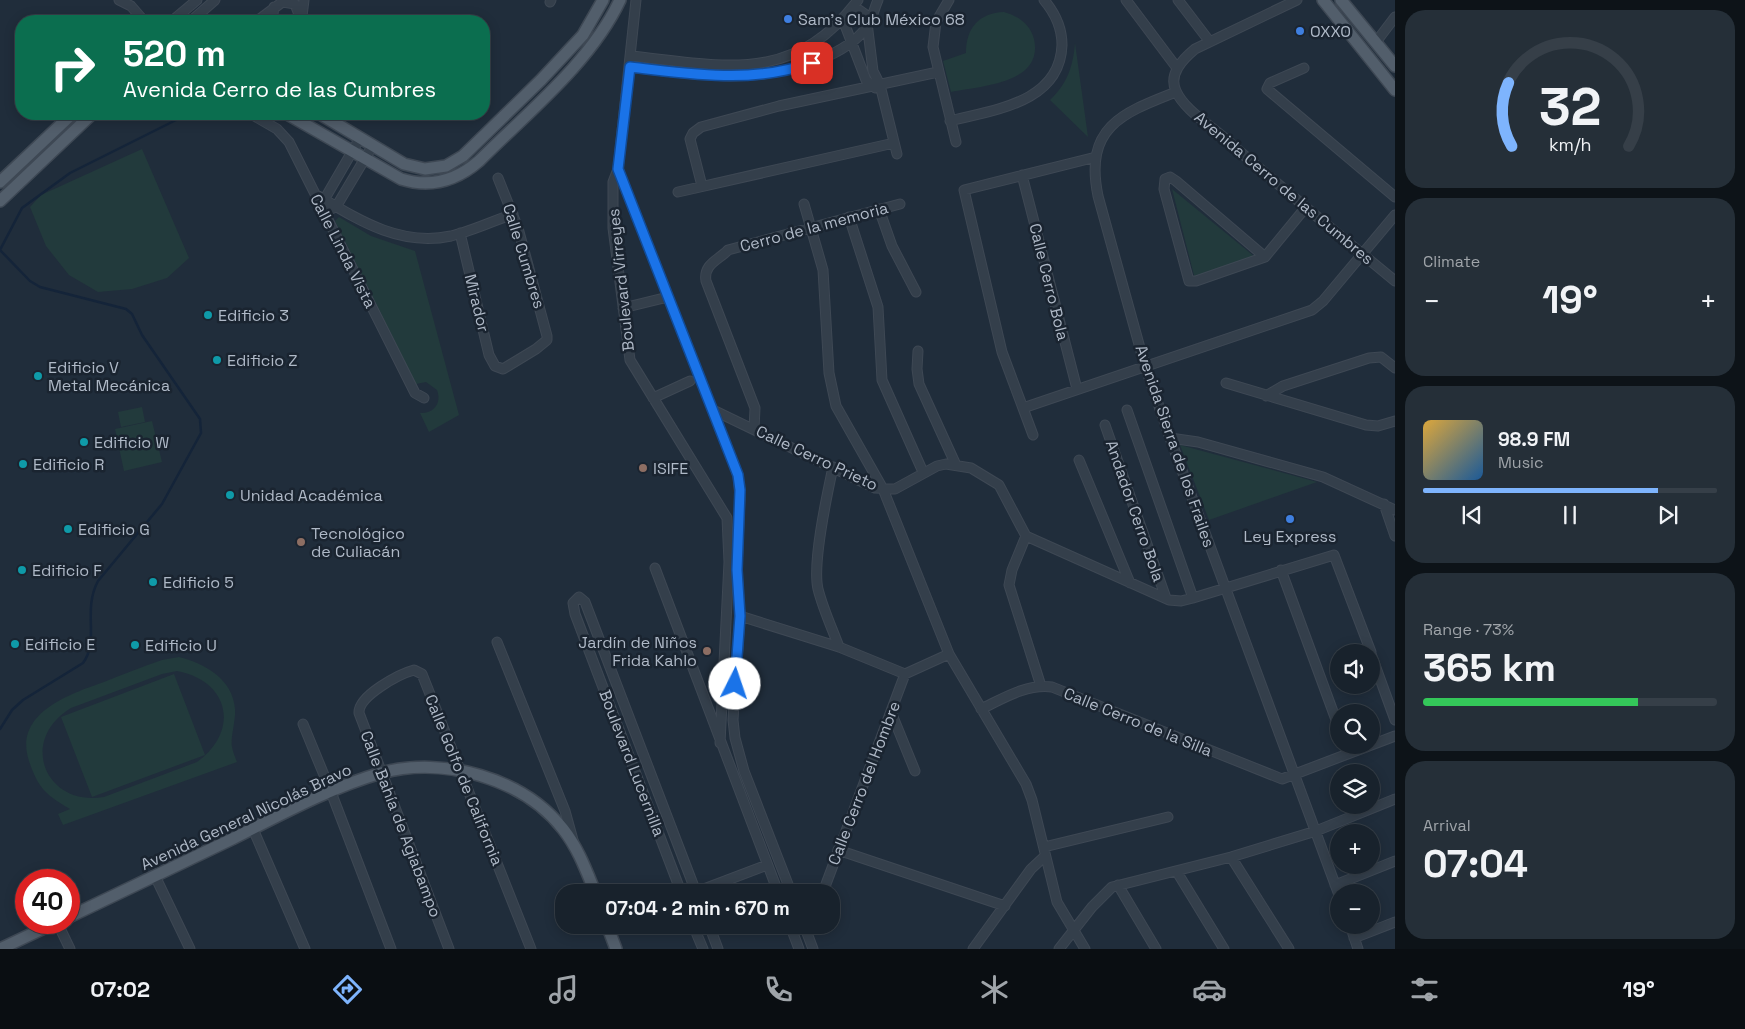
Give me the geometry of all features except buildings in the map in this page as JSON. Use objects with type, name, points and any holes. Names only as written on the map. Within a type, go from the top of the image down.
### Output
[{"type":"main road","points":[[330,120],[404,164],[418,168],[439,168],[456,160],[547,74],[583,35],[603,0]]},
{"type":"main road","points":[[297,120],[364,160],[401,179],[420,183],[448,180],[464,173],[479,161],[585,55],[606,27],[620,0]]},
{"type":"main road","points":[[1323,0],[1395,90]]},
{"type":"main road","points":[[1341,0],[1395,66]]},
{"type":"main road","points":[[0,182],[66,120]]},
{"type":"main road","points":[[0,200],[86,120]]},
{"type":"main road","name":"Avenida General Nicolás Bravo","points":[[80,912],[332,792],[382,773],[413,768],[460,770],[502,783],[531,800],[554,819],[573,843],[591,884]]},
{"type":"main road","points":[[0,949],[32,934]]},
{"type":"main road","points":[[610,934],[616,949]]},
{"type":"street","points":[[119,0],[131,3],[139,15]]},
{"type":"street","points":[[179,15],[197,0]]},
{"type":"street","points":[[197,15],[214,0]]},
{"type":"street","points":[[302,15],[304,0]]},
{"type":"street","name":"Boulevard Virreyes","points":[[636,0],[618,169],[613,182],[612,215],[630,360],[727,518],[729,562],[720,743],[775,884]]},
{"type":"street","points":[[631,56],[728,66],[765,63],[804,49],[829,33],[843,20],[858,0]]},
{"type":"street","points":[[878,0],[869,24],[868,41],[873,71],[877,86],[882,95],[897,154]]},
{"type":"street","points":[[949,0],[940,13],[934,31],[933,47],[956,142]]},
{"type":"street","points":[[950,121],[1020,102],[1039,91],[1050,80],[1060,60],[1062,42],[1057,19],[1044,0]]},
{"type":"street","points":[[1126,0],[1177,68]]},
{"type":"street","points":[[1178,0],[1210,42]]},
{"type":"street","points":[[1176,92],[1174,86],[1177,68],[1183,58],[1195,49],[1297,0]]},
{"type":"street","points":[[264,15],[284,1],[295,4],[299,15]]},
{"type":"street","points":[[273,15],[274,7]]},
{"type":"street","points":[[850,12],[862,11],[866,15],[869,24]]},
{"type":"street","points":[[1376,42],[1392,28],[1395,17]]},
{"type":"street","points":[[843,20],[866,80],[877,86]]},
{"type":"street","points":[[630,67],[727,77],[764,75],[812,63],[852,42],[869,24]]},
{"type":"street","points":[[1304,68],[1270,83],[1267,89],[1395,197]]},
{"type":"street","points":[[702,186],[690,139],[693,133],[701,127],[779,106],[938,72]]},
{"type":"street","name":"Avenida Sierra de los Frailes","points":[[1176,92],[1130,110],[1119,117],[1107,132],[1096,157],[1095,184],[1102,216],[1145,366],[1225,589],[1335,884]]},
{"type":"street","name":"Avenida Cerro de las Cumbres","points":[[1176,92],[1184,103],[1395,281]]},
{"type":"street","name":"Calle Linda Vista","points":[[264,120],[284,135],[415,393],[424,398]]},
{"type":"street","points":[[360,138],[324,200],[323,213],[336,207],[373,145]]},
{"type":"street","points":[[678,192],[894,143]]},
{"type":"street","points":[[1033,435],[1002,352],[964,190],[1096,157]]},
{"type":"street","points":[[618,169],[737,470],[740,490],[737,570],[740,616],[734,702],[735,738],[744,771],[789,884]]},
{"type":"street","name":"Calle Cerro Bola","points":[[1022,176],[1076,389]]},
{"type":"street","points":[[1265,257],[1176,180],[1170,177],[1165,179],[1164,189],[1189,281],[1196,281],[1265,257],[1306,207]]},
{"type":"street","name":"Calle Cumbres","points":[[498,178],[513,214],[547,336],[547,340],[541,346],[500,369]]},
{"type":"street","points":[[314,194],[369,226],[392,234],[426,238],[460,234],[513,214]]},
{"type":"street","points":[[804,204],[818,249],[825,284],[829,373],[833,399],[846,428],[883,489],[949,654],[1026,784],[1057,902],[1085,949]]},
{"type":"street","name":"Cerro de la memoria","points":[[754,429],[756,408],[705,276],[712,263],[728,250],[900,204]]},
{"type":"street","points":[[879,209],[892,246],[916,292]]},
{"type":"street","points":[[849,217],[877,302],[880,318],[882,380],[923,472]]},
{"type":"street","points":[[1023,408],[1312,310],[1323,301],[1394,219]]},
{"type":"street","name":"Mirador","points":[[460,234],[489,355],[495,366],[500,369]]},
{"type":"street","points":[[623,308],[668,297]]},
{"type":"street","points":[[918,351],[917,369],[919,384],[956,465]]},
{"type":"street","points":[[1266,396],[1283,386],[1369,358],[1381,357],[1395,368]]},
{"type":"street","points":[[653,398],[690,381]]},
{"type":"street","points":[[1226,383],[1366,424],[1378,426],[1395,421]]},
{"type":"street","name":"Calle Cerro Prieto","points":[[713,410],[875,488],[895,489],[937,466],[956,465],[981,472],[999,485],[1019,528],[1028,537]]},
{"type":"street","points":[[1127,410],[1193,598]]},
{"type":"street","name":"Andador Cerro Bola","points":[[1105,424],[1166,598]]},
{"type":"street","points":[[1170,438],[1198,442],[1323,477],[1395,510]]},
{"type":"street","points":[[1079,460],[1130,583]]},
{"type":"street","points":[[832,467],[825,506],[817,578],[824,608],[839,647]]},
{"type":"street","points":[[1384,504],[1395,500]]},
{"type":"street","points":[[1384,504],[1395,536]]},
{"type":"street","points":[[1041,686],[1009,585],[1012,570],[1028,537],[1130,583],[1166,598],[1181,601],[1334,554],[1339,562],[1368,644]]},
{"type":"street","points":[[655,568],[720,743]]},
{"type":"street","points":[[1281,570],[1330,704]]},
{"type":"street","name":"Boulevard Lucernilla","points":[[678,884],[575,614],[573,606],[577,598],[582,598],[585,602],[693,884]]},
{"type":"street","points":[[740,616],[839,647],[905,674],[949,654]]},
{"type":"street","points":[[498,642],[565,811],[573,843]]},
{"type":"street","name":"Calle Golfo de California","points":[[363,700],[409,671],[418,671],[422,674],[531,949]]},
{"type":"street","name":"Calle Cerro del Hombre","points":[[826,884],[905,674]]},
{"type":"street","points":[[1380,678],[1395,720]]},
{"type":"street","name":"Calle Cerro de la Silla","points":[[981,709],[1024,689],[1041,686],[1064,691],[1268,775],[1282,779],[1295,776]]},
{"type":"street","name":"Calle Bahía de Agiabampo","points":[[363,700],[359,705],[359,713],[449,949]]},
{"type":"street","points":[[723,700],[734,702]]},
{"type":"street","points":[[891,712],[916,771]]},
{"type":"street","points":[[303,724],[332,792],[391,949]]},
{"type":"street","points":[[1380,740],[1395,736]]},
{"type":"street","points":[[1295,776],[1338,754]]},
{"type":"street","points":[[1058,949],[1104,892],[1118,885],[1177,872],[1316,831],[1395,798]]},
{"type":"street","points":[[973,949],[1045,852],[1168,817]]},
{"type":"street","points":[[253,829],[305,949]]},
{"type":"street","points":[[838,850],[1005,906]]},
{"type":"street","points":[[1231,857],[1289,949]]},
{"type":"street","points":[[1338,884],[1395,861]]},
{"type":"street","points":[[717,884],[767,865]]},
{"type":"street","points":[[1177,872],[1224,949]]},
{"type":"street","points":[[155,876],[190,949]]},
{"type":"street","points":[[1118,885],[1156,949]]},
{"type":"street","points":[[1354,938],[1395,922]]},
{"type":"street","points":[[63,934],[70,949]]},
{"type":"street","points":[[696,934],[702,949]]},
{"type":"street","points":[[712,934],[718,949]]},
{"type":"street","points":[[793,934],[799,949]]},
{"type":"street","points":[[809,934],[814,949]]},
{"type":"street","points":[[1353,934],[1358,949]]},
{"type":"green space","points":[[1004,12],[1023,21],[1030,29],[1034,39],[1034,54],[1029,65],[1020,74],[1007,80],[951,92],[943,61],[966,53],[968,36],[971,29],[981,19],[988,15]]},
{"type":"green space","points":[[1075,43],[1088,137],[1050,100],[1065,81],[1073,60]]},
{"type":"green space","points":[[142,149],[189,258],[167,278],[132,289],[98,292],[69,275],[46,246],[30,207],[41,195]]},
{"type":"green space","points":[[1172,189],[1255,257],[1195,279]]},
{"type":"green space","points":[[339,217],[371,236],[415,251],[459,415],[429,432],[420,413],[429,412],[436,407],[438,403],[437,390],[426,382],[416,384],[335,221]]},
{"type":"green space","points":[[142,407],[145,422],[121,427],[118,412]]},
{"type":"green space","points":[[152,421],[162,462],[124,471],[115,429]]},
{"type":"green space","points":[[1180,445],[1317,482],[1209,520]]},
{"type":"green space","points":[[179,657],[198,663],[216,674],[229,689],[235,709],[232,744],[237,762],[63,825],[58,814],[70,809],[49,795],[36,778],[29,761],[26,744],[29,730],[37,718],[61,700],[162,660]],"holes":[[[177,671],[195,677],[209,685],[218,696],[223,709],[224,722],[211,750],[197,762],[104,797],[83,797],[66,792],[54,782],[46,768],[43,753],[46,737],[55,721],[71,708],[162,674]]]},
{"type":"green space","points":[[174,674],[205,755],[92,797],[61,717]]},
{"type":"waterway","points":[[0,250],[22,208],[70,173],[176,120]]},
{"type":"waterway","points":[[0,250],[30,281],[40,287],[126,309],[132,314],[142,335],[200,419],[201,433],[162,504],[98,581],[91,603],[90,645],[83,663],[23,700],[12,710],[0,729]]},
{"type":"place","name":"Sam's Club México 68","points":[[788,19]]},
{"type":"place","name":"OXXO","points":[[1300,31]]},
{"type":"place","name":"Edificio 3","points":[[208,315]]},
{"type":"place","name":"Edificio Z","points":[[217,360]]},
{"type":"place","name":"Edificio V Metal Mecánica","points":[[38,376]]},
{"type":"place","name":"Edificio W","points":[[84,442]]},
{"type":"place","name":"Edificio R","points":[[23,464]]},
{"type":"place","name":"ISIFE","points":[[643,468]]},
{"type":"place","name":"Unidad Académica","points":[[230,495]]},
{"type":"place","name":"Ley Express","points":[[1290,519]]},
{"type":"place","name":"Edificio G","points":[[68,529]]},
{"type":"place","name":"Tecnológico de Culiacán","points":[[301,542]]},
{"type":"place","name":"Edificio F","points":[[22,570]]},
{"type":"place","name":"Edificio 5","points":[[153,582]]},
{"type":"place","name":"Edificio E","points":[[15,644]]},
{"type":"place","name":"Edificio U","points":[[135,645]]},
{"type":"place","name":"Jardín de Niños Frida Kahlo","points":[[707,651]]},
{"type":"route","points":[[735,684],[740,616],[737,570],[740,490],[738,475],[686,338],[618,169],[630,67],[736,77],[777,73],[812,63]]}]
